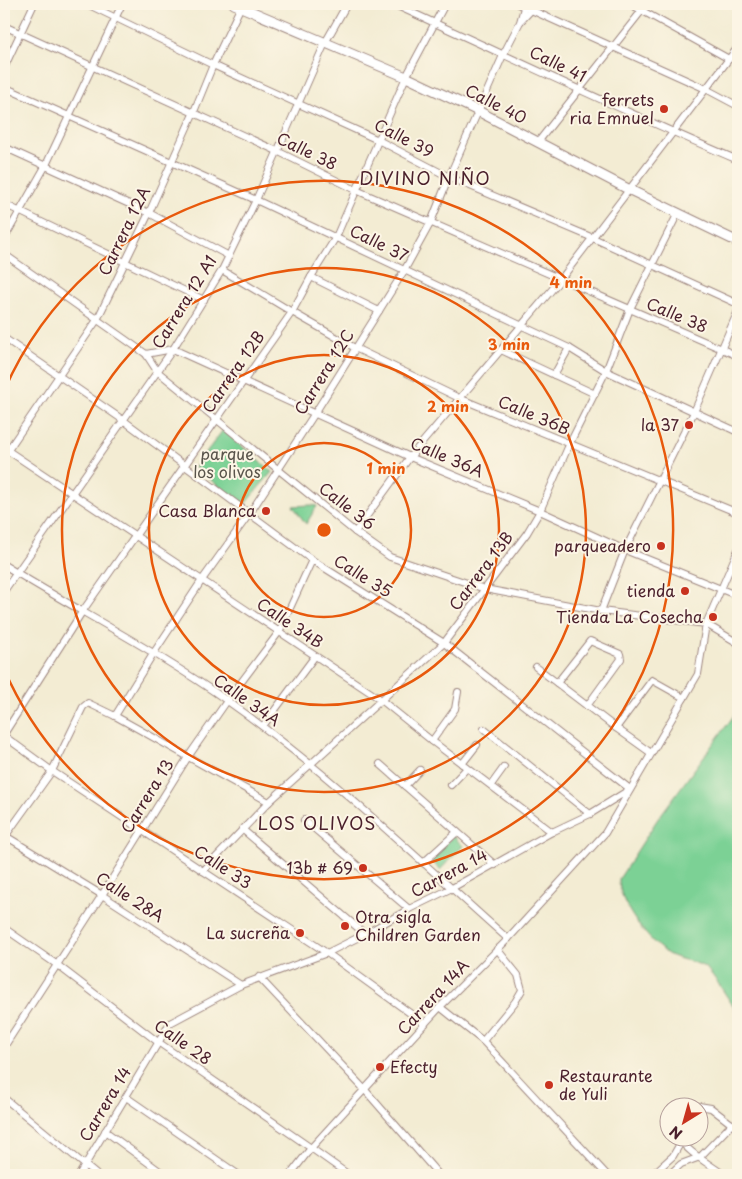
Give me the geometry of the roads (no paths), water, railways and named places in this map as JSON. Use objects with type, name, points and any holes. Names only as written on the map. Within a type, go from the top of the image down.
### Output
[{"type":"street","points":[[4,68],[34,4]]},
{"type":"street","name":"Calle 39","points":[[87,4],[378,140],[449,176],[593,238],[738,304]]},
{"type":"street","points":[[4,239],[46,164],[67,116],[122,4]]},
{"type":"street","name":"Carrera 12 A1","points":[[4,591],[173,349],[222,270],[256,200],[325,43],[347,4]]},
{"type":"street","name":"Calle 41","points":[[393,4],[738,160]]},
{"type":"street","name":"Carrera 12B","points":[[4,735],[82,612],[292,312],[336,237],[406,76],[445,4]]},
{"type":"street","name":"Carrera 12C","points":[[115,716],[202,580],[250,513],[315,413],[404,271],[431,222],[449,176],[504,53],[520,22],[537,4]]},
{"type":"street","points":[[630,4],[729,59]]},
{"type":"street","points":[[538,142],[647,4]]},
{"type":"street","name":"Calle 40","points":[[239,5],[406,76],[630,190],[738,242]]},
{"type":"street","name":"Carrera 12A","points":[[5,452],[97,320],[172,163],[239,5]]},
{"type":"street","points":[[522,5],[706,89],[738,106]]},
{"type":"street","name":"Carrera 12C","points":[[520,22],[522,5]]},
{"type":"street","name":"Calle 38","points":[[4,26],[277,151],[356,190],[738,356]]},
{"type":"street","points":[[355,532],[410,457],[561,279],[738,47]]},
{"type":"street","name":"Calle 37","points":[[4,87],[336,237],[569,348],[606,372],[738,432]]},
{"type":"street","points":[[4,147],[46,164],[149,213],[229,256]]},
{"type":"street","points":[[4,204],[204,300]]},
{"type":"street","name":"Carrera 13B","points":[[203,870],[269,802],[380,699],[444,643],[527,533],[540,511],[569,445],[606,372],[630,309],[678,213]]},
{"type":"street","name":"Calle 36","points":[[4,254],[146,354],[156,371],[218,418],[355,532],[390,557],[485,588],[601,611],[706,624],[738,643]]},
{"type":"street","name":"Calle 36B","points":[[222,270],[355,348],[459,398],[569,445],[661,480],[738,513]]},
{"type":"street","points":[[311,277],[379,311]]},
{"type":"street","points":[[601,611],[626,550],[694,412],[738,311]]},
{"type":"street","name":"Calle 35","points":[[4,338],[123,420],[312,560],[444,643],[630,789]]},
{"type":"street","points":[[554,375],[569,348]]},
{"type":"street","points":[[146,354],[173,349]]},
{"type":"street","name":"Calle 36A","points":[[173,349],[410,457],[738,596]]},
{"type":"street","points":[[501,350],[595,394]]},
{"type":"street","name":"Calle 34B","points":[[5,452],[73,493],[380,699],[552,832]]},
{"type":"street","name":"Carrera 14","points":[[79,1175],[170,1023],[241,985],[327,953],[365,934],[495,865],[552,832],[590,814],[630,789],[698,674],[706,624],[738,550]]},
{"type":"street","name":"Carrera 13","points":[[4,1047],[188,757],[227,700],[279,632],[312,560]]},
{"type":"street","name":"Calle 34A","points":[[4,565],[154,654],[227,700],[263,726],[310,764],[424,863],[508,939]]},
{"type":"street","points":[[558,684],[590,640],[620,654],[621,659],[587,706]]},
{"type":"street","points":[[263,726],[315,656]]},
{"type":"street","points":[[536,667],[616,728],[651,752]]},
{"type":"street","points":[[616,728],[652,680],[684,698]]},
{"type":"street","points":[[432,741],[455,709],[458,692]]},
{"type":"street","points":[[4,836],[52,771],[83,706],[88,703],[115,716],[269,802]]},
{"type":"street","points":[[484,729],[590,814]]},
{"type":"street","name":"Calle 33","points":[[4,735],[52,771],[327,953],[425,1024]]},
{"type":"street","points":[[451,785],[477,745]]},
{"type":"street","points":[[380,764],[495,865]]},
{"type":"street","points":[[491,785],[504,767]]},
{"type":"street","points":[[405,786],[420,770]]},
{"type":"street","name":"Carrera 14A","points":[[290,1175],[311,1148],[440,1007],[508,939],[605,833],[630,789]]},
{"type":"street","points":[[304,820],[410,909]]},
{"type":"street","points":[[242,829],[365,934]]},
{"type":"street","points":[[424,863],[457,832]]},
{"type":"street","name":"Calle 28A","points":[[4,836],[102,895],[241,985]]},
{"type":"street","name":"Calle 28","points":[[4,928],[56,964],[158,1042],[349,1175]]},
{"type":"street","points":[[483,1041],[522,990],[518,975],[497,949]]},
{"type":"street","points":[[259,977],[365,1090],[439,1175]]},
{"type":"street","points":[[440,1007],[483,1041],[607,1175]]},
{"type":"street","points":[[126,1097],[239,1175]]},
{"type":"street","points":[[4,1098],[97,1175]]},
{"type":"street","points":[[669,1175],[681,1164],[700,1157],[735,1126],[710,1108]]},
{"type":"street","points":[[105,1131],[165,1175]]},
{"type":"street","points":[[652,1175],[673,1156],[677,1146]]},
{"type":"street","points":[[687,1146],[724,1175]]},
{"type":"place","name":"ferrets ria Emnuel","points":[[664,109]]},
{"type":"place","name":"la 37","points":[[689,425]]},
{"type":"place","name":"Casa Blanca","points":[[266,511]]},
{"type":"place","name":"parqueadero","points":[[661,546]]},
{"type":"place","name":"tienda","points":[[685,591]]},
{"type":"place","name":"Tienda La Cosecha","points":[[713,617]]},
{"type":"place","name":"13b # 69","points":[[363,868]]},
{"type":"place","name":"Otra sigla Children Garden","points":[[345,926]]},
{"type":"place","name":"La sucreña","points":[[300,933]]},
{"type":"place","name":"Efecty","points":[[380,1067]]},
{"type":"place","name":"Restaurante de Yuli","points":[[549,1085]]},
{"type":"district","name":"DIVINO NIÑO","points":[[425,179]]},
{"type":"district","name":"LOS OLIVOS","points":[[317,824]]},
{"type":"park label","name":"parque los olivos","points":[[227,463]]}]
